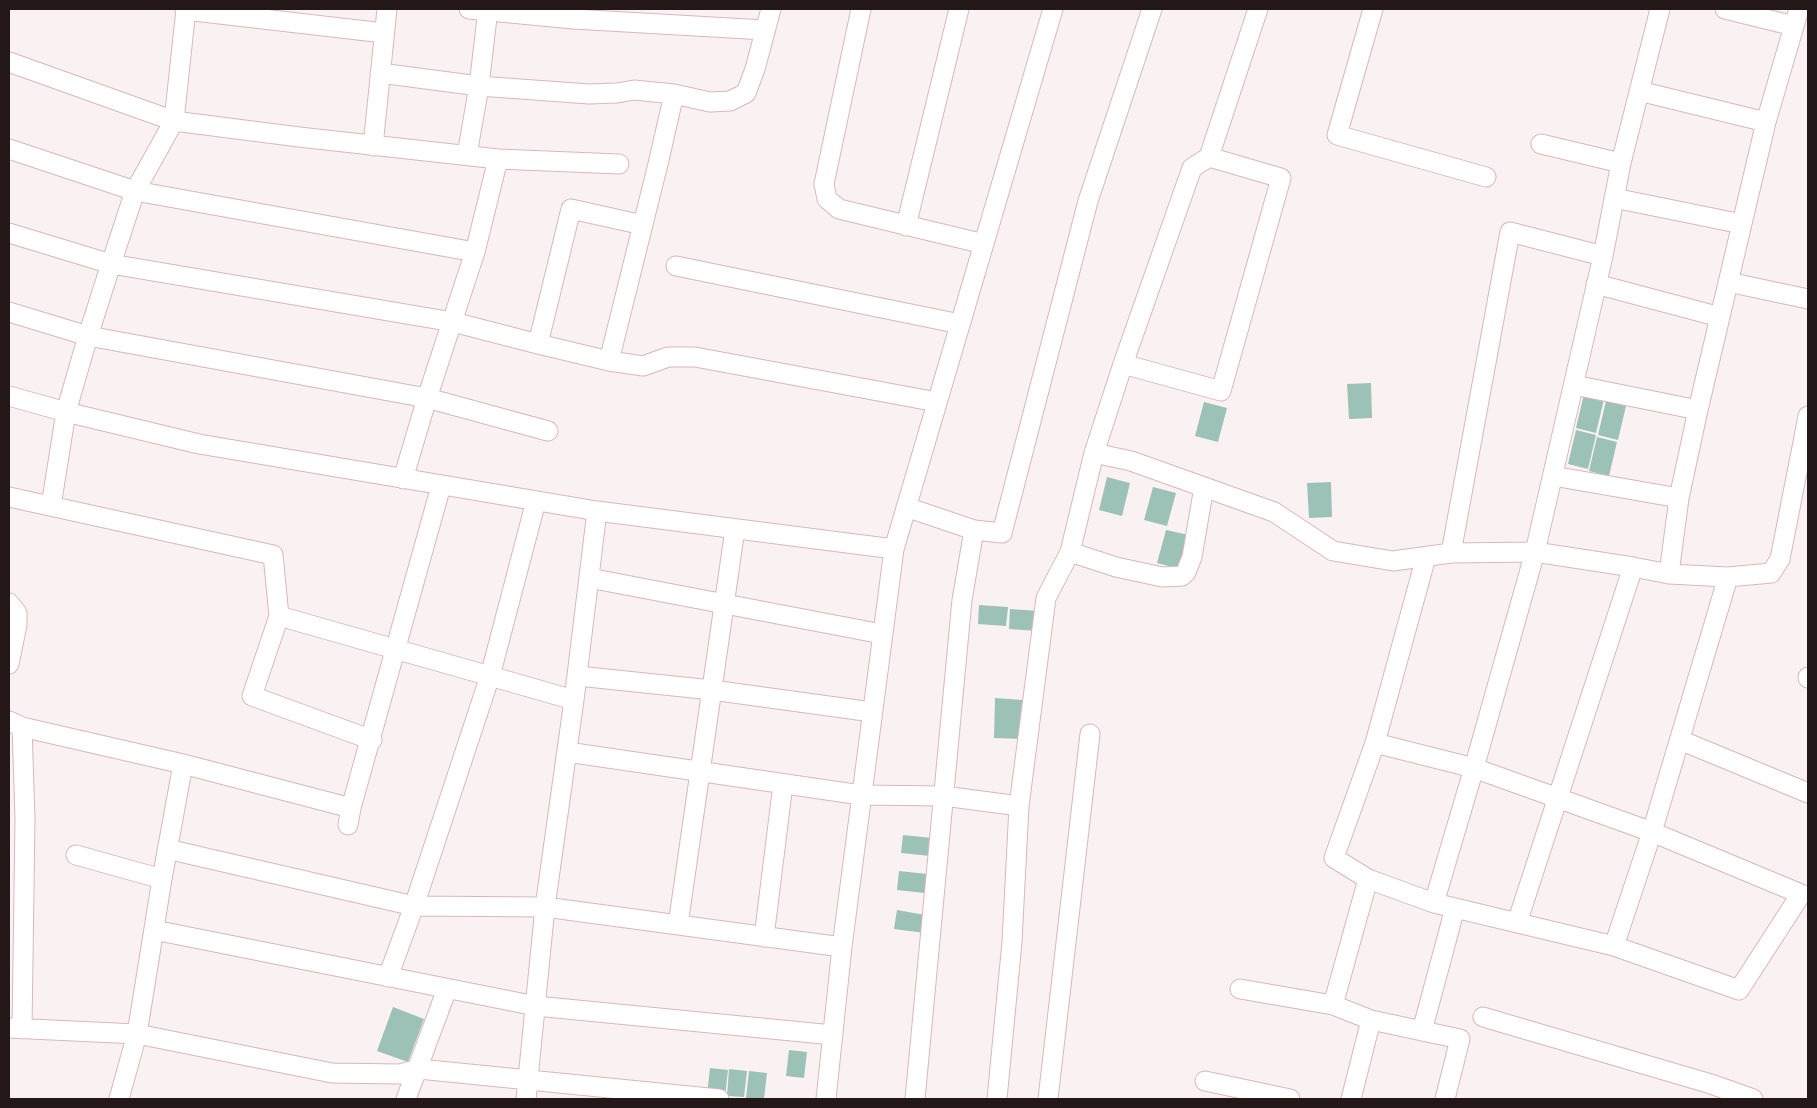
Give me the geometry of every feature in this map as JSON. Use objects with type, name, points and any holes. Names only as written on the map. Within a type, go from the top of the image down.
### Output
[{"type":"street","points":[[52,506],[66,412],[88,336],[135,191],[174,121],[186,9],[384,33]]},
{"type":"street","points":[[373,146],[387,9]]},
{"type":"street","points":[[468,9],[593,20],[765,30]]},
{"type":"street","points":[[380,73],[479,86],[589,94],[634,90],[674,94],[710,102],[730,101],[746,92],[755,69],[771,9]]},
{"type":"street","points":[[861,9],[824,184],[827,199],[839,210],[984,244]]},
{"type":"street","points":[[906,226],[959,9]]},
{"type":"street","points":[[826,1099],[842,947],[894,549],[1053,9]]},
{"type":"street","points":[[906,507],[974,530],[1002,533],[1088,201],[1152,9]]},
{"type":"street","points":[[997,1099],[1012,942],[1019,806],[1046,598],[1070,552],[1094,453],[1123,364],[1192,168],[1208,157],[1258,9]]},
{"type":"street","points":[[1374,9],[1337,135],[1486,176]]},
{"type":"street","points":[[1434,902],[1535,552],[1603,256],[1621,163],[1660,9]]},
{"type":"street","points":[[1669,574],[1680,498],[1698,410],[1766,122],[1797,18],[1725,9]]},
{"type":"street","points":[[466,155],[479,86],[488,10]]},
{"type":"street","points":[[9,62],[174,121],[373,146],[498,159],[619,164]]},
{"type":"street","points":[[1639,91],[1766,122]]},
{"type":"street","points":[[609,361],[674,94]]},
{"type":"street","points":[[1541,144],[1621,163]]},
{"type":"street","points":[[9,149],[135,191],[475,252]]},
{"type":"street","points":[[1123,364],[1221,392],[1281,178],[1208,157]]},
{"type":"street","points":[[403,479],[427,398],[475,252],[498,159]]},
{"type":"street","points":[[1614,198],[1742,224]]},
{"type":"street","points":[[538,344],[570,209],[643,225]]},
{"type":"street","points":[[9,232],[111,264],[453,322],[609,361],[643,366],[668,357],[694,357],[937,402]]},
{"type":"street","points":[[1451,553],[1510,232],[1603,256]]},
{"type":"street","points":[[676,266],[960,324]]},
{"type":"street","points":[[1728,282],[1808,299]]},
{"type":"street","points":[[1596,284],[1720,317]]},
{"type":"street","points":[[9,312],[88,336],[427,398],[548,430]]},
{"type":"street","points":[[1574,385],[1698,410]]},
{"type":"street","points":[[9,396],[66,412],[199,444],[441,486],[597,511],[894,549]]},
{"type":"street","points":[[1094,453],[1131,460],[1274,512],[1333,551],[1393,561],[1451,553],[1535,552],[1669,574],[1728,577],[1771,573],[1780,559],[1806,437],[1808,416]]},
{"type":"street","points":[[1553,476],[1680,498]]},
{"type":"street","points":[[441,486],[350,816],[183,764],[16,724],[25,819],[15,1029],[137,1034],[332,1073],[400,1074],[418,1069],[719,1099]]},
{"type":"street","points":[[1070,552],[1116,567],[1162,577],[1182,576],[1186,572],[1192,557],[1204,487]]},
{"type":"street","points":[[9,497],[273,555],[279,616],[252,696],[372,740]]},
{"type":"street","points":[[388,976],[414,906],[490,676],[536,501]]},
{"type":"street","points":[[526,1099],[545,908],[578,676],[597,511]]},
{"type":"street","points":[[678,925],[735,528]]},
{"type":"street","points":[[915,1099],[962,600],[974,530]]},
{"type":"street","points":[[1375,742],[1474,768],[1652,832],[1806,891],[1739,990],[1614,946],[1434,902],[1368,879],[1334,858],[1375,742],[1426,557]]},
{"type":"street","points":[[1517,923],[1633,568]]},
{"type":"street","points":[[1614,946],[1652,832],[1728,577]]},
{"type":"street","points":[[589,578],[882,634]]},
{"type":"street","points":[[9,603],[17,613],[17,626],[9,664]]},
{"type":"street","points":[[279,616],[574,700]]},
{"type":"street","points":[[578,676],[712,690],[872,712]]},
{"type":"street","points":[[1048,1099],[1090,734]]},
{"type":"street","points":[[1680,740],[1808,793]]},
{"type":"street","points":[[567,752],[862,795],[944,796],[1019,806]]},
{"type":"street","points":[[119,1099],[137,1034],[183,764]]},
{"type":"street","points":[[764,936],[783,784]]},
{"type":"street","points":[[167,849],[414,906],[545,908],[842,947]]},
{"type":"street","points":[[76,855],[162,879]]},
{"type":"street","points":[[1333,1005],[1368,879]]},
{"type":"street","points":[[1422,1031],[1455,908]]},
{"type":"street","points":[[154,930],[536,1006],[833,1035]]},
{"type":"street","points":[[406,1099],[448,988]]},
{"type":"street","points":[[1240,989],[1333,1005],[1372,1020],[1460,1039],[1445,1099]]},
{"type":"street","points":[[1483,1017],[1711,1084],[1753,1099]]},
{"type":"street","points":[[1352,1099],[1372,1020]]},
{"type":"street","points":[[1205,1081],[1290,1099]]},
{"type":"building","points":[[1371,383],[1372,418],[1349,419],[1347,384]]},
{"type":"building","points":[[1584,394],[1604,399],[1596,433],[1576,428]]},
{"type":"building","points":[[1606,401],[1626,406],[1618,440],[1598,435]]},
{"type":"building","points":[[1204,402],[1227,408],[1218,442],[1195,436]]},
{"type":"building","points":[[1576,430],[1596,435],[1588,469],[1568,464]]},
{"type":"building","points":[[1597,437],[1617,442],[1609,476],[1589,471]]},
{"type":"building","points":[[1107,477],[1130,483],[1122,516],[1099,510]]},
{"type":"building","points":[[1331,482],[1332,517],[1309,518],[1307,483]]},
{"type":"building","points":[[1153,487],[1176,493],[1167,526],[1144,520]]},
{"type":"building","points":[[1166,530],[1189,535],[1180,569],[1157,563]]},
{"type":"building","points":[[979,605],[1008,607],[1006,626],[978,624]]},
{"type":"building","points":[[1010,609],[1039,611],[1038,631],[1009,629]]},
{"type":"building","points":[[995,698],[1023,700],[1023,739],[994,738]]},
{"type":"building","points":[[903,835],[932,838],[930,856],[901,853]]},
{"type":"building","points":[[899,871],[927,874],[925,893],[897,890]]},
{"type":"building","points":[[897,910],[925,915],[925,933],[894,929]]},
{"type":"building","points":[[393,1007],[424,1019],[408,1062],[377,1051]]},
{"type":"building","points":[[789,1050],[807,1052],[804,1078],[786,1076]]},
{"type":"building","points":[[710,1068],[728,1070],[725,1097],[707,1095]]},
{"type":"building","points":[[729,1069],[747,1071],[744,1097],[727,1096]]},
{"type":"building","points":[[749,1071],[767,1073],[764,1099],[746,1098]]}]
